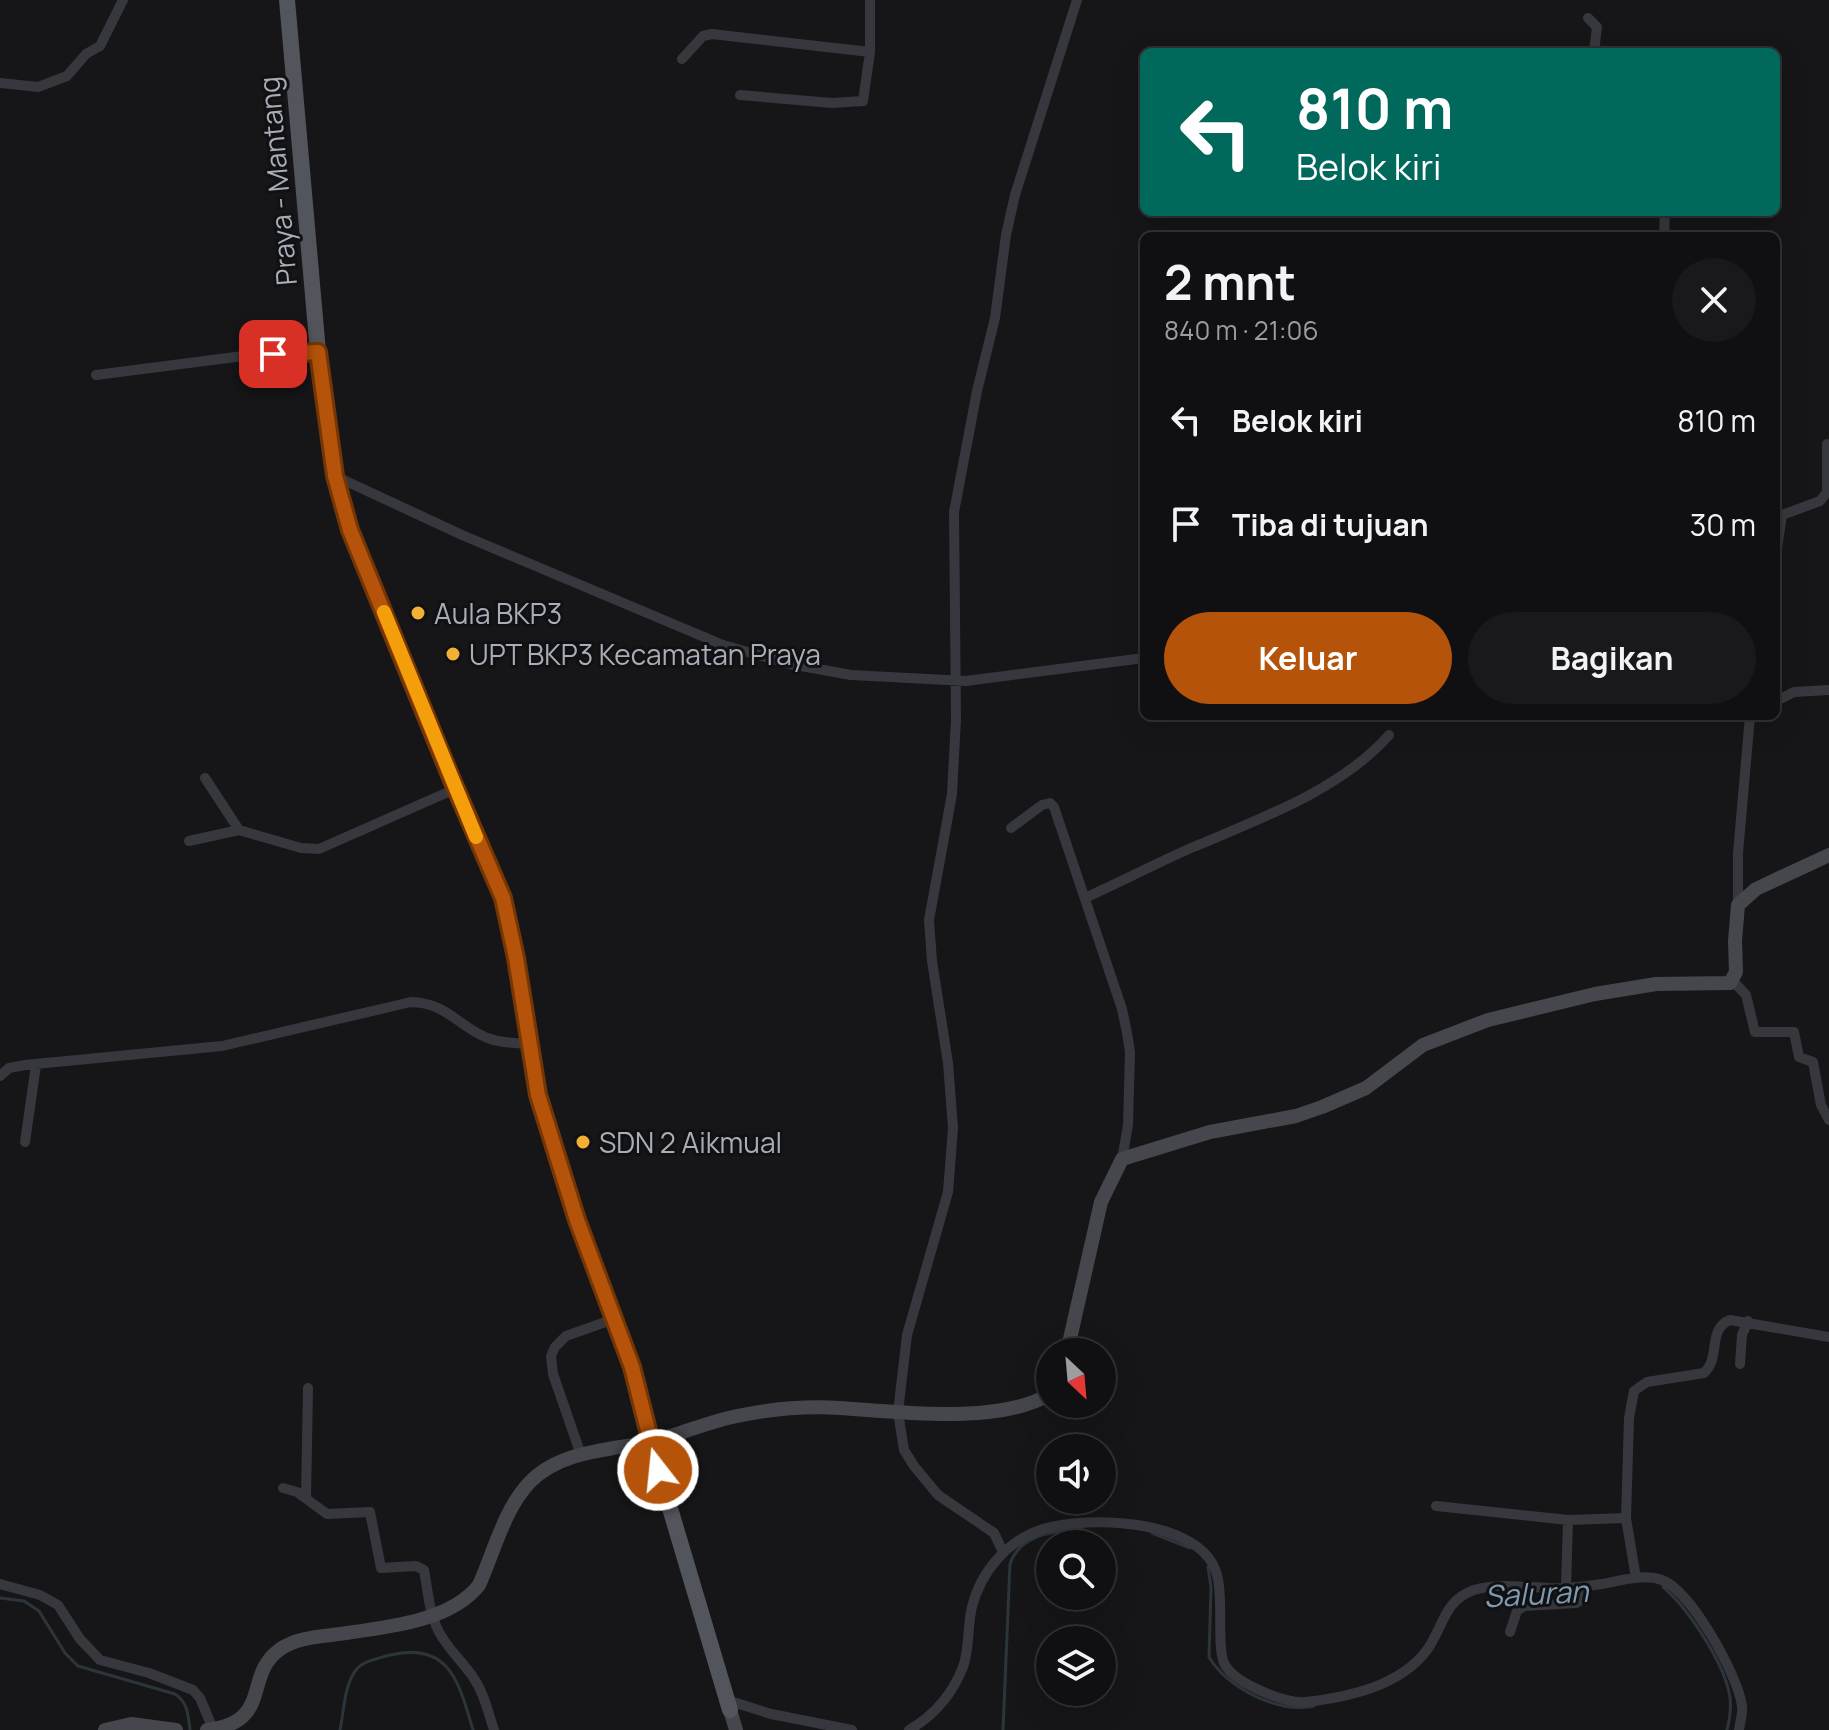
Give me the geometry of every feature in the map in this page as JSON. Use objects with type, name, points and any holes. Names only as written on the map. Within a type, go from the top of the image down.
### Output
[{"type":"main road","name":"Praya - Mantang","points":[[287,0],[318,352],[335,476],[350,530],[455,789],[503,898],[538,1095],[577,1220],[632,1367],[650,1441],[732,1717]]},
{"type":"street","points":[[0,83],[38,87],[60,81],[86,54],[100,46],[123,0]]},
{"type":"street","points":[[740,95],[832,103],[861,102],[865,97],[870,52],[870,0]]},
{"type":"street","points":[[1003,1552],[994,1533],[938,1495],[914,1466],[904,1450],[898,1412],[907,1335],[948,1192],[953,1128],[948,1063],[932,961],[929,920],[952,794],[956,719],[954,512],[977,391],[995,318],[1006,235],[1015,195],[1077,0]]},
{"type":"street","points":[[1588,18],[1597,27],[1594,48]]},
{"type":"street","points":[[682,59],[703,36],[712,34],[870,52]]},
{"type":"street","points":[[96,375],[251,355],[318,352]]},
{"type":"street","points":[[1780,515],[1825,497],[1828,488],[1827,444]]},
{"type":"street","points":[[335,476],[462,535],[723,645],[790,664],[851,675],[954,681],[1140,659]]},
{"type":"street","points":[[1780,699],[1794,692],[1829,690]]},
{"type":"street","points":[[1733,981],[1736,972],[1738,853],[1751,720]]},
{"type":"street","points":[[1085,898],[1274,812],[1350,770],[1389,735]]},
{"type":"street","points":[[205,778],[239,830]]},
{"type":"street","points":[[189,841],[239,830],[301,848],[319,849],[455,789]]},
{"type":"street","points":[[1011,828],[1042,805],[1050,803],[1054,807],[1122,1009],[1130,1052],[1128,1125],[1122,1159],[1101,1202],[1070,1338]]},
{"type":"street","points":[[1738,905],[1756,889],[1829,855]]},
{"type":"street","points":[[1122,1159],[1210,1132],[1296,1116],[1322,1107],[1366,1088],[1423,1045],[1488,1020],[1595,994],[1641,987],[1733,981]]},
{"type":"street","points":[[1733,981],[1746,995],[1755,1032],[1794,1032],[1799,1057],[1813,1062],[1821,1105],[1829,1120]]},
{"type":"street","points":[[3,1070],[222,1046],[411,1002],[440,1008],[486,1038],[529,1044]]},
{"type":"street","points":[[25,1142],[36,1065]]},
{"type":"street","points":[[581,1455],[553,1374],[551,1356],[566,1336],[614,1319]]},
{"type":"street","points":[[1636,1578],[1626,1518],[1629,1418],[1634,1391],[1647,1382],[1704,1373],[1713,1362],[1716,1333],[1720,1326],[1730,1320],[1829,1337]]},
{"type":"street","points":[[1740,1364],[1742,1335],[1748,1321]]},
{"type":"street","points":[[306,1498],[308,1388]]},
{"type":"street","points":[[0,1584],[40,1595],[58,1605],[80,1639],[100,1660],[149,1673],[193,1690],[200,1698],[210,1730],[230,1725],[247,1714],[271,1658],[288,1645],[432,1615],[454,1607],[469,1597],[479,1585],[516,1500],[530,1482],[561,1461],[650,1441],[734,1416],[771,1411],[834,1408],[950,1414],[1022,1407],[1036,1400]]},
{"type":"street","points":[[283,1488],[292,1489],[327,1514],[370,1512],[379,1566],[384,1570],[421,1567],[424,1570],[432,1615],[445,1643],[473,1676],[494,1730]]},
{"type":"street","points":[[1436,1506],[1568,1520],[1626,1518]]},
{"type":"street","points":[[1566,1588],[1568,1520]]},
{"type":"street","points":[[909,1730],[925,1721],[946,1699],[955,1684],[964,1664],[972,1607],[978,1591],[1003,1552],[1023,1538],[1047,1528],[1102,1521],[1117,1521],[1191,1541],[1208,1555],[1218,1577],[1225,1665],[1246,1682],[1297,1702],[1365,1690],[1397,1676],[1430,1646],[1453,1603],[1473,1590],[1509,1586],[1566,1588],[1582,1592],[1636,1578],[1658,1578],[1670,1584],[1710,1632],[1737,1687],[1742,1709],[1739,1730]]},
{"type":"street","points":[[1510,1632],[1517,1611],[1524,1606],[1570,1605],[1582,1592]]},
{"type":"street","points":[[732,1717],[771,1714],[852,1730]]},
{"type":"street","points":[[105,1730],[131,1724],[176,1730]]},
{"type":"waterway","name":"Saluran","points":[[1003,1730],[1010,1564],[1021,1546],[1030,1540],[1049,1533],[1082,1528]]},
{"type":"waterway","name":"Saluran","points":[[1152,1533],[1190,1548]]},
{"type":"waterway","name":"Saluran","points":[[1208,1567],[1211,1587],[1209,1657],[1217,1668],[1241,1688],[1270,1702],[1285,1706],[1314,1706]]},
{"type":"waterway","name":"Saluran","points":[[1663,1587],[1693,1621],[1719,1665],[1730,1697],[1727,1730]]},
{"type":"waterway","name":"Saluran","points":[[0,1598],[24,1601],[39,1611],[65,1653],[78,1666],[175,1694],[185,1705],[190,1730]]},
{"type":"waterway","name":"Saluran","points":[[340,1730],[347,1691],[356,1670],[376,1659],[410,1652],[426,1654],[439,1660],[449,1670],[463,1696],[473,1730]]},
{"type":"slow traffic","points":[[384,612],[476,837]]},
{"type":"place","name":"Aula BKP3","points":[[418,613]]},
{"type":"place","name":"UPT BKP3 Kecamatan Praya","points":[[453,654]]},
{"type":"place","name":"SDN 2 Aikmual","points":[[583,1142]]},
{"type":"route","points":[[273,354],[318,352],[335,476],[350,530],[503,898],[538,1095],[577,1220],[632,1367],[658,1470]]}]
